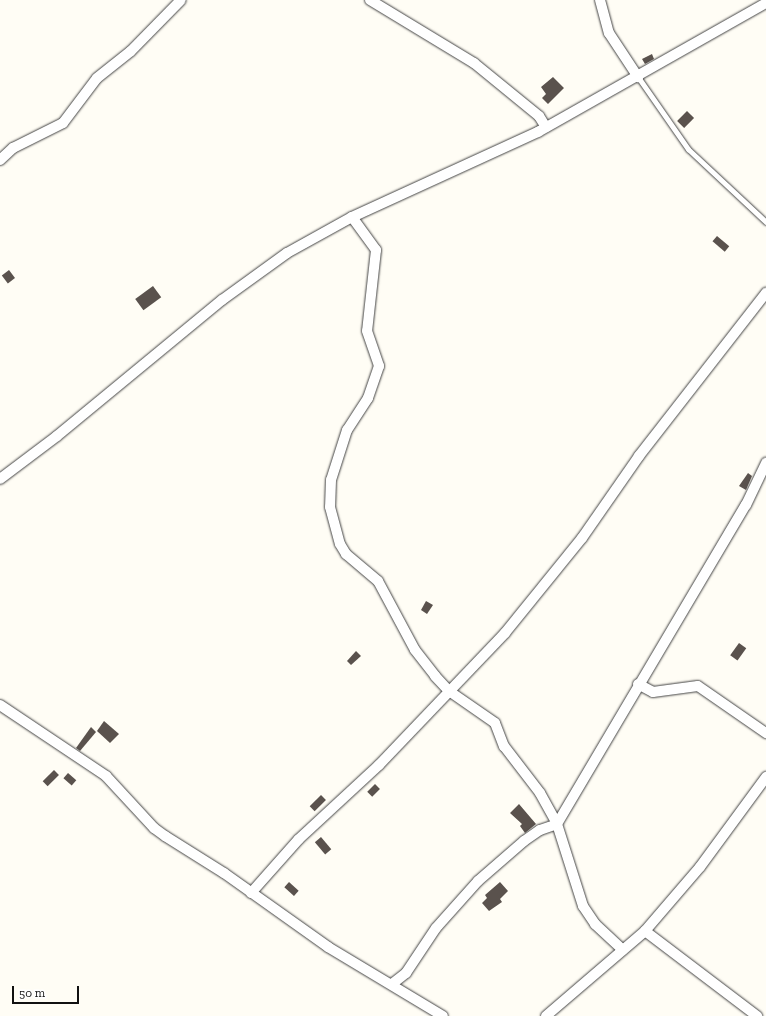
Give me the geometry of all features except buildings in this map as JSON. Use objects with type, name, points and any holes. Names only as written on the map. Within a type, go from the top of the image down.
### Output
[{"type":"street","points":[[0,160],[13,148],[63,123],[97,78],[131,51],[181,0]]},
{"type":"street","points":[[370,0],[474,63],[539,116],[546,127]]},
{"type":"street","points":[[600,0],[609,33],[638,77]]},
{"type":"street","points":[[0,479],[57,436],[265,268],[352,217],[546,127],[638,77],[766,3]]},
{"type":"street","points":[[352,217],[376,250],[367,331],[379,366],[368,398],[348,430],[332,480],[330,507],[340,544],[346,554],[378,581],[415,650],[450,691],[495,722],[504,746],[540,793],[557,824],[583,906],[595,924],[623,950]]},
{"type":"street","points":[[251,893],[299,839],[379,765],[505,633],[577,544],[639,456],[766,293]]},
{"type":"street","points":[[392,984],[406,973],[432,933],[478,881],[524,841],[540,830],[557,824],[638,684],[746,505],[766,463]]},
{"type":"street","points":[[638,684],[653,692],[698,686],[766,733]]},
{"type":"street","points":[[0,705],[106,776],[154,828],[328,947],[392,984],[440,1015]]},
{"type":"street","points":[[546,1016],[645,931],[700,867],[766,777]]},
{"type":"street","points":[[645,931],[757,1016]]},
{"type":"lane","points":[[638,77],[688,149],[766,222]]}]
